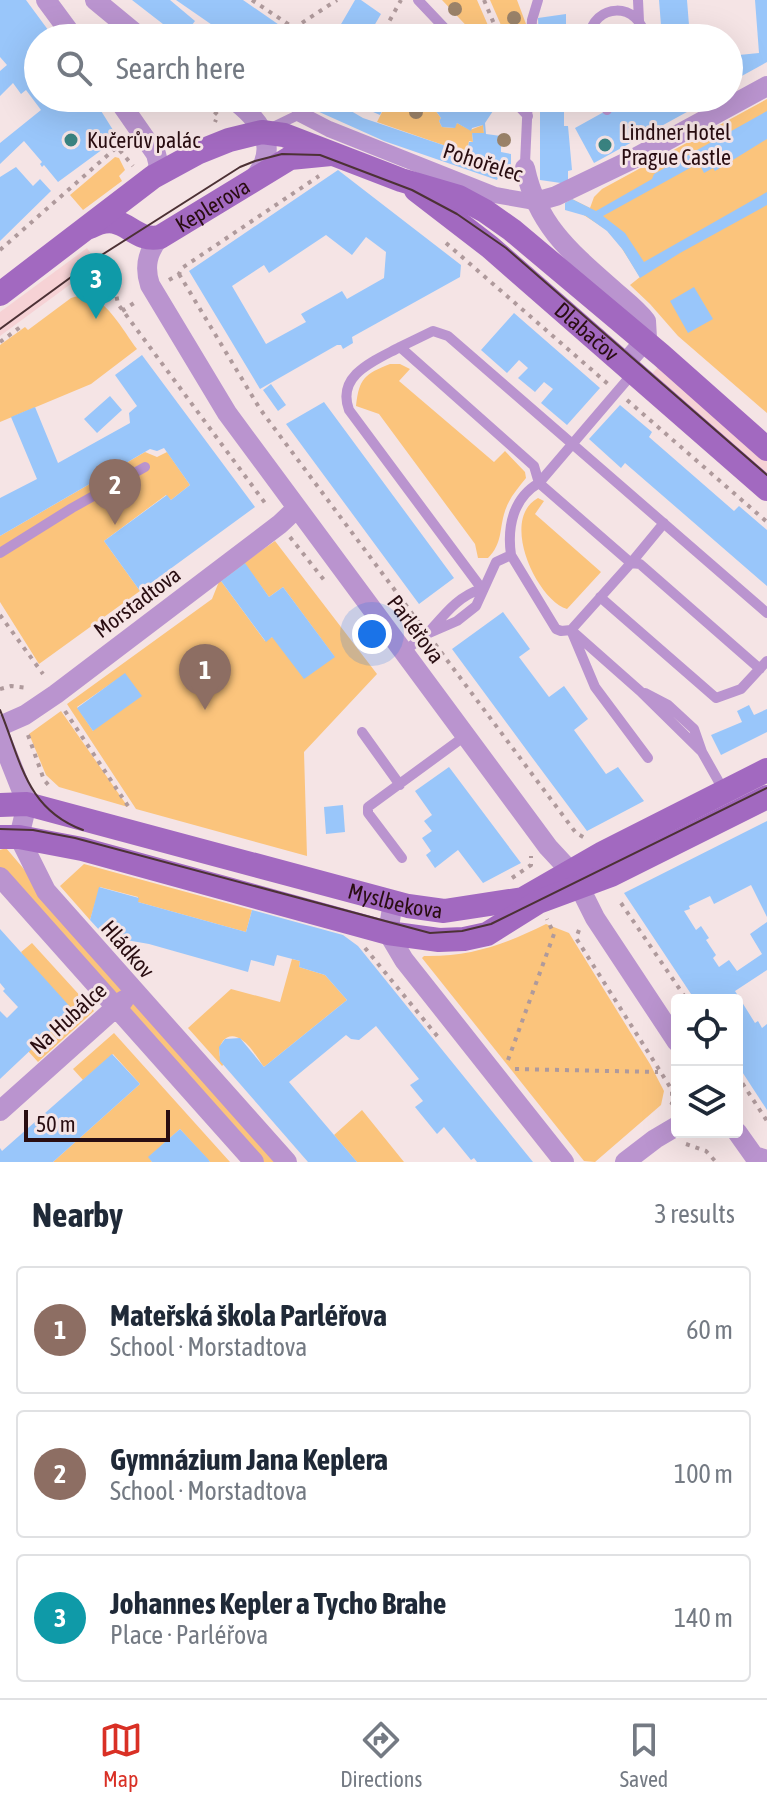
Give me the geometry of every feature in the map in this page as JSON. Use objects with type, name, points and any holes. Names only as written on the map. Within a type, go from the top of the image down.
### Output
[{"type":"main road","points":[[0,294],[90,227],[126,195],[148,166],[262,132]]},
{"type":"main road","name":"Dlabačov","points":[[262,132],[298,138],[401,180],[459,197],[485,211],[512,230],[767,449]]},
{"type":"main road","name":"Keplerova","points":[[90,227],[102,221],[118,221],[143,237],[160,237],[290,158],[320,153],[337,155]]},
{"type":"main road","name":"Dlabačov","points":[[401,180],[490,247],[624,376],[767,489]]},
{"type":"main road","name":"Myslbekova","points":[[10,837],[82,849],[388,933],[427,940],[476,937],[487,934],[724,791],[767,770]]},
{"type":"main road","name":"Myslbekova","points":[[0,805],[27,804],[419,909],[444,911],[511,903],[547,887],[576,879],[611,875],[767,797]]},
{"type":"street","points":[[46,0],[64,24]]},
{"type":"street","points":[[95,0],[124,24]]},
{"type":"street","points":[[743,97],[767,86]]},
{"type":"street","points":[[123,112],[148,166]]},
{"type":"street","points":[[249,112],[262,132],[267,154],[260,171],[252,180]]},
{"type":"street","points":[[525,166],[535,202],[556,196],[629,152],[713,112]]},
{"type":"street","name":"Pohořelec","points":[[300,114],[329,129],[495,195],[535,202],[566,248],[644,319],[648,332],[644,342]]},
{"type":"street","name":"Parléřova","points":[[160,237],[148,257],[150,285],[227,413],[548,847],[576,879],[595,918],[671,1033]]},
{"type":"street","points":[[624,376],[644,342]]},
{"type":"street","name":"Morstadtova","points":[[0,726],[25,715],[56,694],[297,508]]},
{"type":"street","points":[[0,736],[27,804],[10,837]]},
{"type":"street","name":"Hládkov","points":[[10,837],[46,891],[287,1162]]},
{"type":"street","points":[[0,877],[254,1162]]},
{"type":"street","points":[[393,902],[388,933],[404,960],[564,1162]]},
{"type":"street","name":"Na Hubálce","points":[[0,1111],[133,992]]},
{"type":"street","points":[[625,1162],[671,1129]]},
{"type":"street","points":[[741,1138],[754,1156],[767,1160]]},
{"type":"lane","points":[[418,0],[441,24]]},
{"type":"lane","points":[[532,24],[538,0]]},
{"type":"lane","points":[[638,0],[640,24]]},
{"type":"lane","points":[[593,24],[604,13],[618,10],[639,21]]},
{"type":"lane","points":[[524,112],[528,116]]},
{"type":"lane","points":[[525,166],[528,112]]},
{"type":"lane","name":"Pohořelec","points":[[262,132],[300,114]]},
{"type":"lane","points":[[482,589],[349,410],[346,401],[346,392],[355,375],[425,333],[441,332],[767,613]]},
{"type":"lane","points":[[400,347],[534,466],[539,483],[631,563],[640,564],[764,665],[741,689],[716,698],[600,597]]},
{"type":"lane","points":[[624,376],[572,444],[517,504],[510,529],[511,555],[552,623],[561,631],[571,630],[664,523]]},
{"type":"lane","points":[[0,553],[145,467]]},
{"type":"lane","points":[[403,652],[427,634],[457,621],[476,606],[496,562],[511,555]]},
{"type":"lane","points":[[571,630],[702,752],[724,791]]},
{"type":"lane","points":[[571,630],[595,687],[648,758]]},
{"type":"lane","points":[[362,732],[400,785]]},
{"type":"lane","points":[[402,858],[368,813],[368,807],[465,736]]},
{"type":"path","points":[[252,0],[288,24]]},
{"type":"path","points":[[300,24],[337,0]]},
{"type":"path","points":[[388,24],[401,0]]},
{"type":"path","points":[[484,0],[494,24]]},
{"type":"path","points":[[203,129],[218,117],[213,112]]},
{"type":"path","points":[[0,250],[116,144],[148,166]]},
{"type":"path","points":[[327,178],[323,174],[182,268],[179,274],[260,409],[576,833]]},
{"type":"path","points":[[442,239],[624,376],[767,522]]},
{"type":"path","points":[[95,273],[105,262],[112,273],[122,311],[268,507]]},
{"type":"path","points":[[122,311],[146,295]]},
{"type":"path","points":[[0,342],[23,325]]},
{"type":"path","points":[[0,615],[43,674]]},
{"type":"path","points":[[64,709],[131,807],[129,816]]},
{"type":"path","points":[[25,725],[44,780],[56,791]]},
{"type":"path","points":[[502,884],[531,865],[531,856],[524,847]]},
{"type":"path","points":[[621,903],[683,994]]},
{"type":"path","points":[[535,924],[546,918],[554,934],[505,1070],[660,1072]]},
{"type":"path","points":[[580,928],[576,938],[671,1088]]},
{"type":"path","points":[[743,1084],[767,1121]]},
{"type":"path","points":[[688,1138],[716,1162]]},
{"type":"shaded area","points":[[442,0],[477,0],[487,24],[465,24]]},
{"type":"shaded area","points":[[490,0],[517,0],[526,24],[500,24]]},
{"type":"shaded area","points":[[767,99],[767,413],[678,336],[630,285],[640,277],[607,230],[565,203],[572,199],[590,208],[594,197],[602,189]]},
{"type":"shaded area","points":[[382,112],[436,112],[442,127],[454,128],[457,123],[470,130],[483,125],[484,133],[472,133],[473,142],[469,141],[467,151],[377,122]]},
{"type":"shaded area","points":[[115,157],[119,158],[125,170],[119,176],[122,181],[83,210],[70,195]]},
{"type":"shaded area","points":[[87,248],[98,264],[0,336],[0,312]]},
{"type":"shaded area","points":[[81,295],[98,301],[106,308],[137,349],[91,384],[0,422],[0,345],[25,327],[28,330],[71,298]]},
{"type":"shaded area","points":[[390,364],[400,364],[410,369],[399,381],[494,462],[505,451],[525,472],[526,478],[509,502],[498,541],[488,558],[478,558],[475,544],[379,414],[356,406],[365,378]]},
{"type":"shaded area","points":[[660,365],[767,458],[767,480],[649,377]]},
{"type":"shaded area","points":[[145,452],[157,457],[167,452],[190,485],[171,500],[166,495],[104,541],[140,591],[39,664],[0,602],[0,536]]},
{"type":"shaded area","points":[[538,498],[544,501],[535,514],[601,572],[567,609],[544,591],[534,575],[522,540],[522,523],[527,508]]},
{"type":"shaded area","points":[[275,541],[377,674],[304,752],[307,856],[136,809],[67,704],[212,599],[220,579]],"holes":[[[245,564],[269,597],[283,587],[334,656],[272,637],[265,641],[221,581]],[[125,674],[93,731],[77,707]]]},
{"type":"shaded area","points":[[61,711],[128,807],[59,787],[46,775],[29,734]]},
{"type":"shaded area","points":[[6,848],[125,988],[113,999],[0,870],[0,850]]},
{"type":"shaded area","points":[[84,864],[252,910],[246,932],[138,902],[138,897],[100,887],[90,920],[60,886]]},
{"type":"shaded area","points":[[546,924],[569,933],[664,1091],[661,1105],[595,1162],[584,1161],[422,958],[487,948]]},
{"type":"shaded area","points":[[32,943],[94,1011],[38,1062],[28,1051],[62,1022],[21,952]]},
{"type":"shaded area","points":[[292,959],[300,961],[299,967],[325,975],[347,1000],[264,1067],[242,1040],[230,1036],[226,1038],[219,1053],[222,1066],[188,1028],[231,989],[280,1002]]},
{"type":"shaded area","points":[[135,1001],[282,1162],[259,1162],[124,1011]]},
{"type":"shaded area","points":[[114,1033],[230,1162],[210,1162],[180,1129],[149,1157],[152,1162],[53,1162],[140,1084],[113,1054],[83,1080],[73,1069]]},
{"type":"shaded area","points":[[362,1110],[404,1162],[357,1162],[334,1135]]},
{"type":"building","points":[[0,0],[26,0],[44,24],[24,24],[24,92],[21,94],[13,83],[0,96],[0,71],[7,65],[0,57]]},
{"type":"building","points":[[132,0],[170,0],[195,21],[193,24],[163,24]]},
{"type":"building","points":[[176,0],[243,0],[278,24],[211,24]]},
{"type":"building","points":[[355,0],[361,0],[381,14],[375,24],[341,24]]},
{"type":"building","points":[[659,0],[687,0],[689,24],[661,24]]},
{"type":"building","name":"Lindner Hotel Prague Castle","points":[[755,0],[767,0],[767,62],[743,75],[743,55],[759,53]]},
{"type":"building","points":[[566,14],[566,24],[538,24],[538,18]]},
{"type":"building","points":[[767,111],[767,139],[715,171],[713,168],[704,173],[699,163],[603,216],[625,233],[644,262],[767,192],[767,205],[640,278],[607,231],[586,216],[565,210],[565,203],[572,199],[596,211],[652,179],[654,174]]},
{"type":"building","points":[[39,112],[102,112],[118,138],[58,182],[44,165],[42,167],[42,162],[24,141],[0,164],[0,143]]},
{"type":"building","points":[[319,112],[353,112],[446,146],[448,141],[452,142],[451,146],[467,151],[469,142],[473,142],[472,133],[484,133],[483,125],[471,131],[457,123],[455,128],[442,127],[436,112],[492,112],[485,123],[486,134],[501,136],[501,152],[511,154],[511,167],[503,166],[497,180],[384,141]]},
{"type":"building","points":[[540,112],[564,112],[572,170],[568,171],[568,182],[540,180]]},
{"type":"building","name":"Lindner Hotel Prague Castle","points":[[604,112],[687,112],[594,163],[575,128]]},
{"type":"building","points":[[16,167],[33,186],[40,179],[51,191],[0,241],[0,177]]},
{"type":"building","points":[[338,170],[461,265],[460,277],[352,337],[353,343],[343,349],[337,345],[260,389],[189,271]],"holes":[[[326,235],[352,255],[366,237],[386,252],[384,278],[347,299],[342,291],[301,314],[306,322],[266,344],[232,286],[264,265],[269,273]]]},
{"type":"building","points":[[694,287],[713,319],[688,333],[670,301]]},
{"type":"building","points":[[514,313],[600,388],[567,425],[541,403],[553,389],[544,382],[535,392],[518,378],[528,368],[519,360],[507,373],[481,350]]},
{"type":"building","points":[[142,355],[255,507],[140,591],[104,541],[167,495],[171,500],[190,485],[164,448],[157,451],[150,449],[0,536],[0,498],[37,479],[11,417],[35,407],[58,463],[130,423],[129,413],[137,406],[115,375]]},
{"type":"building","points":[[271,384],[286,405],[278,411],[263,390]]},
{"type":"building","points":[[110,396],[122,410],[97,433],[84,419]]},
{"type":"building","points":[[324,402],[454,578],[419,604],[286,424]]},
{"type":"building","points":[[620,405],[652,432],[649,437],[734,511],[739,506],[767,530],[767,586],[625,463],[621,468],[589,439]]},
{"type":"building","points":[[245,563],[269,597],[283,587],[335,657],[304,679],[272,637],[266,642],[221,581]]},
{"type":"building","points":[[503,612],[530,649],[519,657],[549,697],[564,686],[588,719],[574,730],[606,774],[618,767],[644,801],[587,831],[531,756],[452,649]]},
{"type":"building","points":[[125,673],[142,696],[93,731],[77,708]]},
{"type":"building","points":[[749,705],[754,715],[767,709],[767,732],[721,755],[711,735],[742,722],[737,711]]},
{"type":"building","points":[[449,767],[521,863],[483,883],[458,850],[435,868],[426,855],[431,851],[422,838],[432,831],[424,821],[432,815],[415,791]]},
{"type":"building","points":[[343,805],[345,832],[326,834],[324,807]]},
{"type":"building","points":[[767,821],[767,917],[751,885],[714,904],[710,896],[684,911],[696,930],[701,926],[709,938],[706,940],[716,955],[713,958],[719,967],[729,960],[737,971],[762,954],[750,934],[767,922],[767,970],[735,991],[737,994],[691,994],[624,893]]},
{"type":"building","points":[[99,887],[139,898],[138,902],[246,932],[252,910],[343,935],[358,946],[533,1162],[477,1162],[474,1158],[471,1160],[444,1127],[437,1134],[415,1107],[423,1101],[410,1085],[419,1079],[376,1026],[359,1040],[346,1035],[289,1082],[357,1162],[308,1162],[220,1061],[219,1047],[225,1039],[240,1038],[264,1067],[347,1000],[325,975],[299,967],[300,961],[277,955],[274,966],[251,960],[248,972],[149,944],[126,940],[125,945],[109,940],[110,934],[101,932],[90,920]]},
{"type":"building","points":[[0,929],[73,1010],[0,1079],[0,1011],[7,1018],[18,1007],[0,983]]},
{"type":"building","points":[[743,1004],[755,1023],[758,1021],[762,1028],[767,1024],[767,1110],[743,1073]]},
{"type":"building","points":[[112,1054],[140,1084],[53,1162],[0,1162],[0,1148],[2,1151]]},
{"type":"building","points":[[180,1129],[210,1162],[152,1162],[148,1157]]},
{"type":"tram line","points":[[0,329],[100,256],[240,167],[282,154],[320,155],[412,190],[457,214],[506,248],[767,475]]},
{"type":"tram line","points":[[0,710],[20,765],[37,796],[49,810],[83,830]]},
{"type":"tram line","points":[[0,829],[33,830],[75,838],[430,933],[462,931],[491,924],[767,788]]},
{"type":"place","name":"Kučerův palác","points":[[71,140]]},
{"type":"place","name":"Lindner Hotel Prague Castle","points":[[605,145]]},
{"type":"place","name":"Johannes Kepler a Tycho Brahe","points":[[96,319]]},
{"type":"place","name":"Gymnázium Jana Keplera","points":[[115,525]]},
{"type":"place","name":"Mateřská škola Parléřova","points":[[205,710]]}]
